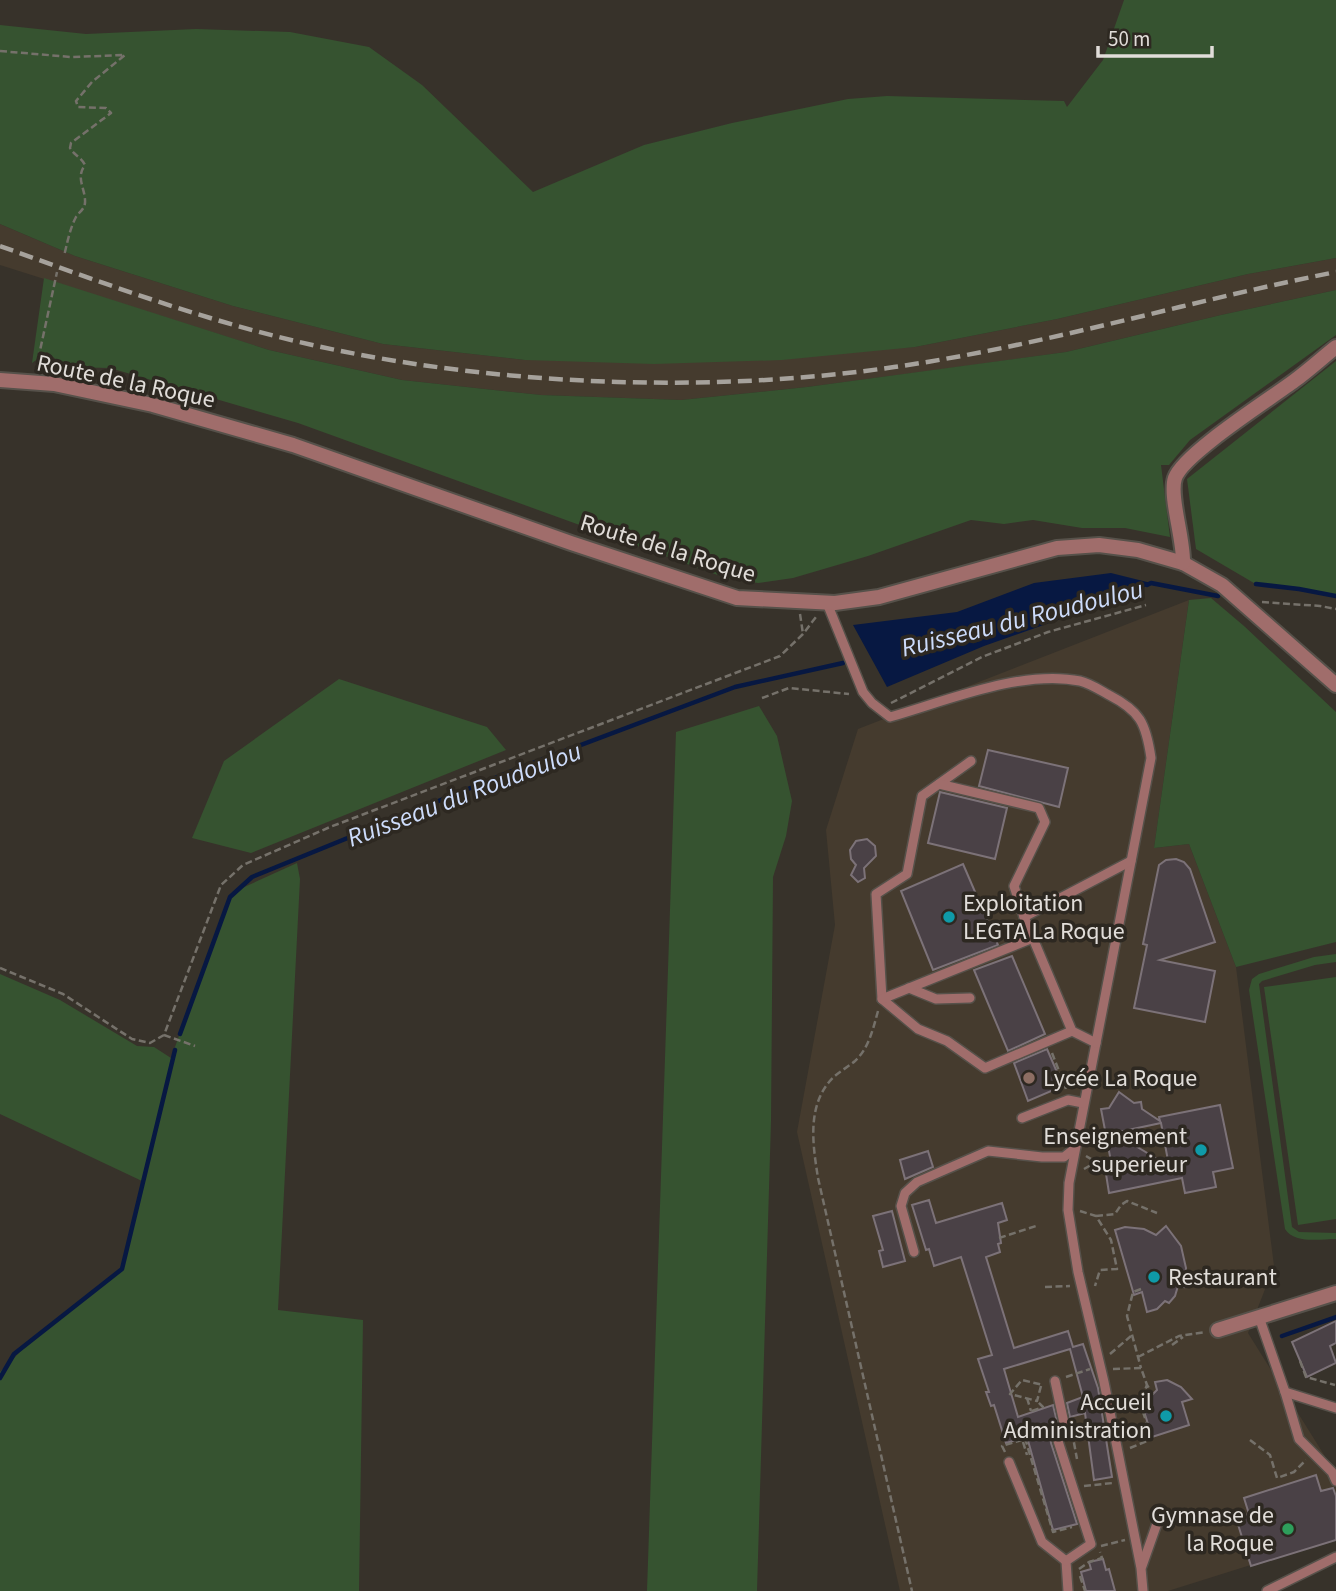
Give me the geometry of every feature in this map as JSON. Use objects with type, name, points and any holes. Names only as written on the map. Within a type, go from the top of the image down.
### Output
[{"type":"street","points":[[1183,563],[1184,548],[1174,494],[1175,477],[1195,453],[1336,347]]},
{"type":"street","name":"Route de la Roque","points":[[0,380],[54,384],[153,405],[293,445],[737,598],[827,603],[879,597],[1057,548],[1099,545],[1138,550],[1183,563],[1222,585],[1336,685]]},
{"type":"street","points":[[1217,1330],[1336,1293]]},
{"type":"lane","points":[[827,603],[863,692],[890,718],[1002,685],[1041,677],[1082,681],[1130,706],[1147,732],[1151,758],[1069,1182],[1069,1210],[1083,1298],[1104,1382],[1142,1568],[1143,1591]]},
{"type":"lane","points":[[971,761],[922,796],[907,874],[876,894],[882,999],[918,1029],[947,1041],[985,1068],[1072,1031]]},
{"type":"lane","points":[[939,784],[1039,808],[1045,822],[1014,887],[1072,1031],[1096,1043]]},
{"type":"lane","points":[[1024,917],[1131,861]]},
{"type":"lane","points":[[882,999],[1033,938]]},
{"type":"lane","points":[[909,988],[936,999],[970,998]]},
{"type":"lane","points":[[1022,1118],[1068,1100],[1083,1103]]},
{"type":"lane","points":[[914,1252],[901,1206],[905,1193],[917,1182],[988,1151],[1064,1157],[1074,1149]]},
{"type":"lane","points":[[1259,1317],[1299,1439],[1332,1472],[1336,1481]]},
{"type":"lane","points":[[1055,1381],[1064,1423],[1058,1441],[1091,1544],[1066,1561]]},
{"type":"lane","points":[[1285,1392],[1336,1408]]},
{"type":"lane","points":[[1009,1462],[1042,1542],[1066,1561],[1068,1591]]},
{"type":"lane","points":[[1142,1568],[1160,1515]]},
{"type":"lane","points":[[1267,1591],[1336,1557]]},
{"type":"path","points":[[0,51],[71,57],[125,55],[92,82],[76,102],[78,107],[106,108],[111,113],[71,142],[70,148],[74,155],[81,158],[85,165],[80,184],[85,201],[75,218],[64,256]]},
{"type":"path","points":[[33,383],[57,272]]},
{"type":"path","points":[[1263,602],[1336,609]]},
{"type":"path","points":[[0,968],[63,994],[132,1039],[150,1043],[164,1035],[221,885],[243,865],[343,822],[780,656],[803,634],[827,603]]},
{"type":"path","points":[[879,709],[982,657],[1048,632],[1146,605]]},
{"type":"path","points":[[762,698],[789,688],[849,694],[863,692]]},
{"type":"path","points":[[882,999],[867,1047],[829,1082],[816,1107],[812,1137],[818,1178],[912,1591]]},
{"type":"path","points":[[164,1035],[195,1046]]},
{"type":"path","points":[[1052,1053],[1065,1085]]},
{"type":"path","points":[[1074,1149],[1113,1168]]},
{"type":"path","points":[[1069,1210],[1096,1216],[1115,1214],[1127,1201],[1157,1213]]},
{"type":"path","points":[[1083,1298],[1094,1289],[1100,1270],[1118,1269],[1111,1240],[1096,1216]]},
{"type":"path","points":[[999,1238],[1036,1226]]},
{"type":"path","points":[[1111,1240],[1117,1237]]},
{"type":"path","points":[[1045,1287],[1068,1287]]},
{"type":"path","points":[[1139,1290],[1138,1295],[1132,1296],[1127,1316],[1141,1368],[1153,1395]]},
{"type":"path","points":[[1138,1357],[1179,1336],[1194,1334]]},
{"type":"path","points":[[1117,1347],[1131,1336]]},
{"type":"path","points":[[1171,1345],[1183,1337]]},
{"type":"path","points":[[1300,1361],[1306,1377],[1335,1385]]},
{"type":"path","points":[[1124,1368],[1141,1368]]},
{"type":"path","points":[[1027,1398],[1031,1411],[1043,1407],[1037,1401],[1027,1398],[1010,1394],[1022,1380],[1041,1386],[1079,1372]]},
{"type":"path","points":[[1116,1450],[1142,1445],[1147,1441],[1149,1430],[1140,1403],[1147,1385]]},
{"type":"path","points":[[1037,1401],[1041,1386]]},
{"type":"path","points":[[1002,1446],[1025,1439]]},
{"type":"path","points":[[1025,1439],[1027,1455]]},
{"type":"path","points":[[1025,1439],[1053,1532],[1076,1528]]},
{"type":"path","points":[[1250,1440],[1270,1455],[1277,1478],[1294,1472],[1313,1454]]},
{"type":"path","points":[[1096,1485],[1113,1483]]},
{"type":"path","points":[[1105,1545],[1121,1541]]},
{"type":"path","points":[[1085,1591],[1079,1569],[1102,1558]]},
{"type":"shaded area","points":[[0,224],[75,256],[233,306],[383,344],[525,360],[915,347],[1057,319],[1248,274],[1336,258],[1336,290],[1066,352],[807,387],[681,400],[541,395],[402,380],[269,350],[0,265]]},
{"type":"shaded area","name":"Lycée La Roque","points":[[1189,600],[1154,848],[1189,844],[1236,967],[1274,1266],[1248,1333],[1336,1474],[1336,1538],[1168,1591],[900,1591],[797,1132],[835,925],[826,830],[858,729]]},
{"type":"green space","points":[[1124,0],[1336,0],[1336,258],[1248,274],[1057,319],[915,347],[782,360],[654,364],[525,360],[383,344],[233,306],[75,256],[0,224],[0,25],[86,34],[196,29],[290,32],[369,47],[422,85],[533,192],[644,145],[732,123],[848,99],[887,96],[1064,101],[1067,107],[1103,60]]},
{"type":"green space","points":[[44,278],[269,350],[402,380],[541,395],[681,400],[807,387],[1066,352],[1336,290],[1336,335],[1190,440],[1169,465],[1161,465],[1170,537],[1125,528],[1082,528],[1033,520],[1004,524],[971,520],[868,556],[793,578],[758,583],[726,578],[298,423],[110,368],[65,367],[47,352],[32,363]]},
{"type":"green space","points":[[1336,361],[1336,595],[1259,586],[1196,549],[1187,479]]},
{"type":"green space","points":[[1211,598],[1336,712],[1336,942],[1236,967],[1189,844],[1154,848],[1189,600]]},
{"type":"green space","points":[[339,679],[487,727],[506,750],[251,853],[192,838],[224,761]]},
{"type":"green space","points":[[759,706],[777,736],[792,801],[786,836],[773,877],[771,1121],[757,1591],[647,1591],[676,732]]},
{"type":"green space","points":[[297,863],[300,879],[278,1310],[363,1320],[359,1591],[0,1591],[0,1372],[23,1349],[122,1267],[142,1181],[0,1114],[0,974],[60,1000],[137,1046],[154,1047],[171,1058],[231,893]]},
{"type":"green space","points":[[1336,954],[1336,962],[1315,965],[1259,984],[1292,1227],[1299,1232],[1336,1233],[1336,1239],[1308,1240],[1295,1237],[1285,1229],[1249,990],[1252,979],[1259,974],[1314,957]]},
{"type":"green space","points":[[1336,977],[1336,1219],[1298,1225],[1264,987]]},
{"type":"water","points":[[1111,573],[1151,583],[1137,592],[984,646],[887,687],[853,625],[957,612],[1034,583]]},
{"type":"building","points":[[988,750],[1068,768],[1059,807],[979,786]]},
{"type":"building","points":[[940,792],[1007,808],[995,859],[928,843]]},
{"type":"building","points":[[867,839],[875,846],[876,856],[864,868],[865,878],[858,882],[851,875],[856,865],[851,859],[850,850],[856,841]]},
{"type":"building","points":[[1166,860],[1184,862],[1190,869],[1215,942],[1160,960],[1215,971],[1205,1022],[1134,1008],[1147,945],[1143,944],[1159,865]]},
{"type":"building","name":"Exploitation LEGTA La Roque","points":[[963,864],[998,945],[933,970],[901,891]]},
{"type":"building","name":"Exploitation LEGTA La Roque","points":[[1012,956],[1045,1034],[1008,1051],[974,970]]},
{"type":"building","points":[[1047,1049],[1063,1086],[1028,1101],[1014,1063]]},
{"type":"building","name":"Enseignement superieur","points":[[1119,1092],[1134,1103],[1141,1102],[1142,1109],[1160,1121],[1159,1117],[1220,1105],[1233,1168],[1213,1172],[1216,1187],[1185,1193],[1182,1178],[1109,1193],[1106,1174],[1113,1172],[1101,1109],[1109,1108]],"holes":[[[1161,1123],[1169,1166],[1114,1133]]]},
{"type":"building","points":[[928,1151],[933,1167],[905,1179],[900,1160]]},
{"type":"building","points":[[929,1200],[936,1223],[1002,1203],[1007,1220],[998,1223],[1000,1252],[986,1257],[1014,1348],[1068,1331],[1073,1347],[1083,1344],[1098,1388],[1112,1477],[1094,1480],[1085,1413],[1070,1417],[1067,1403],[1083,1397],[1070,1349],[1004,1369],[1018,1417],[1053,1405],[1057,1422],[1049,1424],[1051,1443],[1077,1524],[1053,1530],[1027,1437],[1006,1443],[994,1405],[991,1406],[986,1392],[989,1392],[978,1359],[992,1355],[961,1257],[934,1266],[929,1249],[926,1250],[912,1205]]},
{"type":"building","points":[[892,1211],[905,1261],[883,1267],[879,1251],[883,1250],[873,1216]]},
{"type":"building","name":"Restaurant","points":[[1166,1226],[1181,1246],[1186,1268],[1184,1287],[1178,1286],[1169,1303],[1165,1301],[1157,1309],[1147,1312],[1142,1292],[1134,1295],[1115,1230],[1125,1227],[1144,1229],[1156,1235]]},
{"type":"building","points":[[1336,1321],[1336,1343],[1330,1346],[1336,1363],[1307,1377],[1292,1342]]},
{"type":"building","name":"Accueil Administration","points":[[1167,1380],[1181,1387],[1192,1399],[1182,1402],[1189,1425],[1152,1437],[1143,1408],[1157,1390],[1155,1382]]},
{"type":"building","name":"Gymnase de la Roque","points":[[1316,1475],[1321,1491],[1333,1488],[1336,1496],[1336,1540],[1251,1566],[1236,1518],[1249,1514],[1244,1498]]},
{"type":"building","points":[[1103,1559],[1106,1570],[1109,1569],[1115,1591],[1086,1591],[1081,1572],[1091,1569],[1089,1562]]},
{"type":"waterway","name":"Ruisseau du Roudoulou","points":[[1147,585],[1151,583],[1218,596]]},
{"type":"waterway","name":"Ruisseau du Roudoulou","points":[[1256,584],[1336,596]]},
{"type":"waterway","name":"Ruisseau du Roudoulou","points":[[180,1034],[230,897],[252,877],[517,769],[735,687],[843,663]]},
{"type":"waterway","name":"Ruisseau du Roudoulou","points":[[0,1378],[14,1354],[122,1269],[175,1050]]},
{"type":"waterway","points":[[1282,1336],[1336,1317]]},
{"type":"railway","points":[[0,246],[168,305],[297,342],[408,363],[476,372],[617,382],[758,380],[894,367],[1005,347],[1336,272]]},
{"type":"place","name":"Exploitation LEGTA La Roque","points":[[949,917]]},
{"type":"place","name":"Lycée La Roque","points":[[1029,1078]]},
{"type":"place","name":"Enseignement superieur","points":[[1201,1150]]},
{"type":"place","name":"Restaurant","points":[[1154,1277]]},
{"type":"place","name":"Accueil Administration","points":[[1166,1416]]},
{"type":"place","name":"Gymnase de la Roque","points":[[1288,1529]]}]
